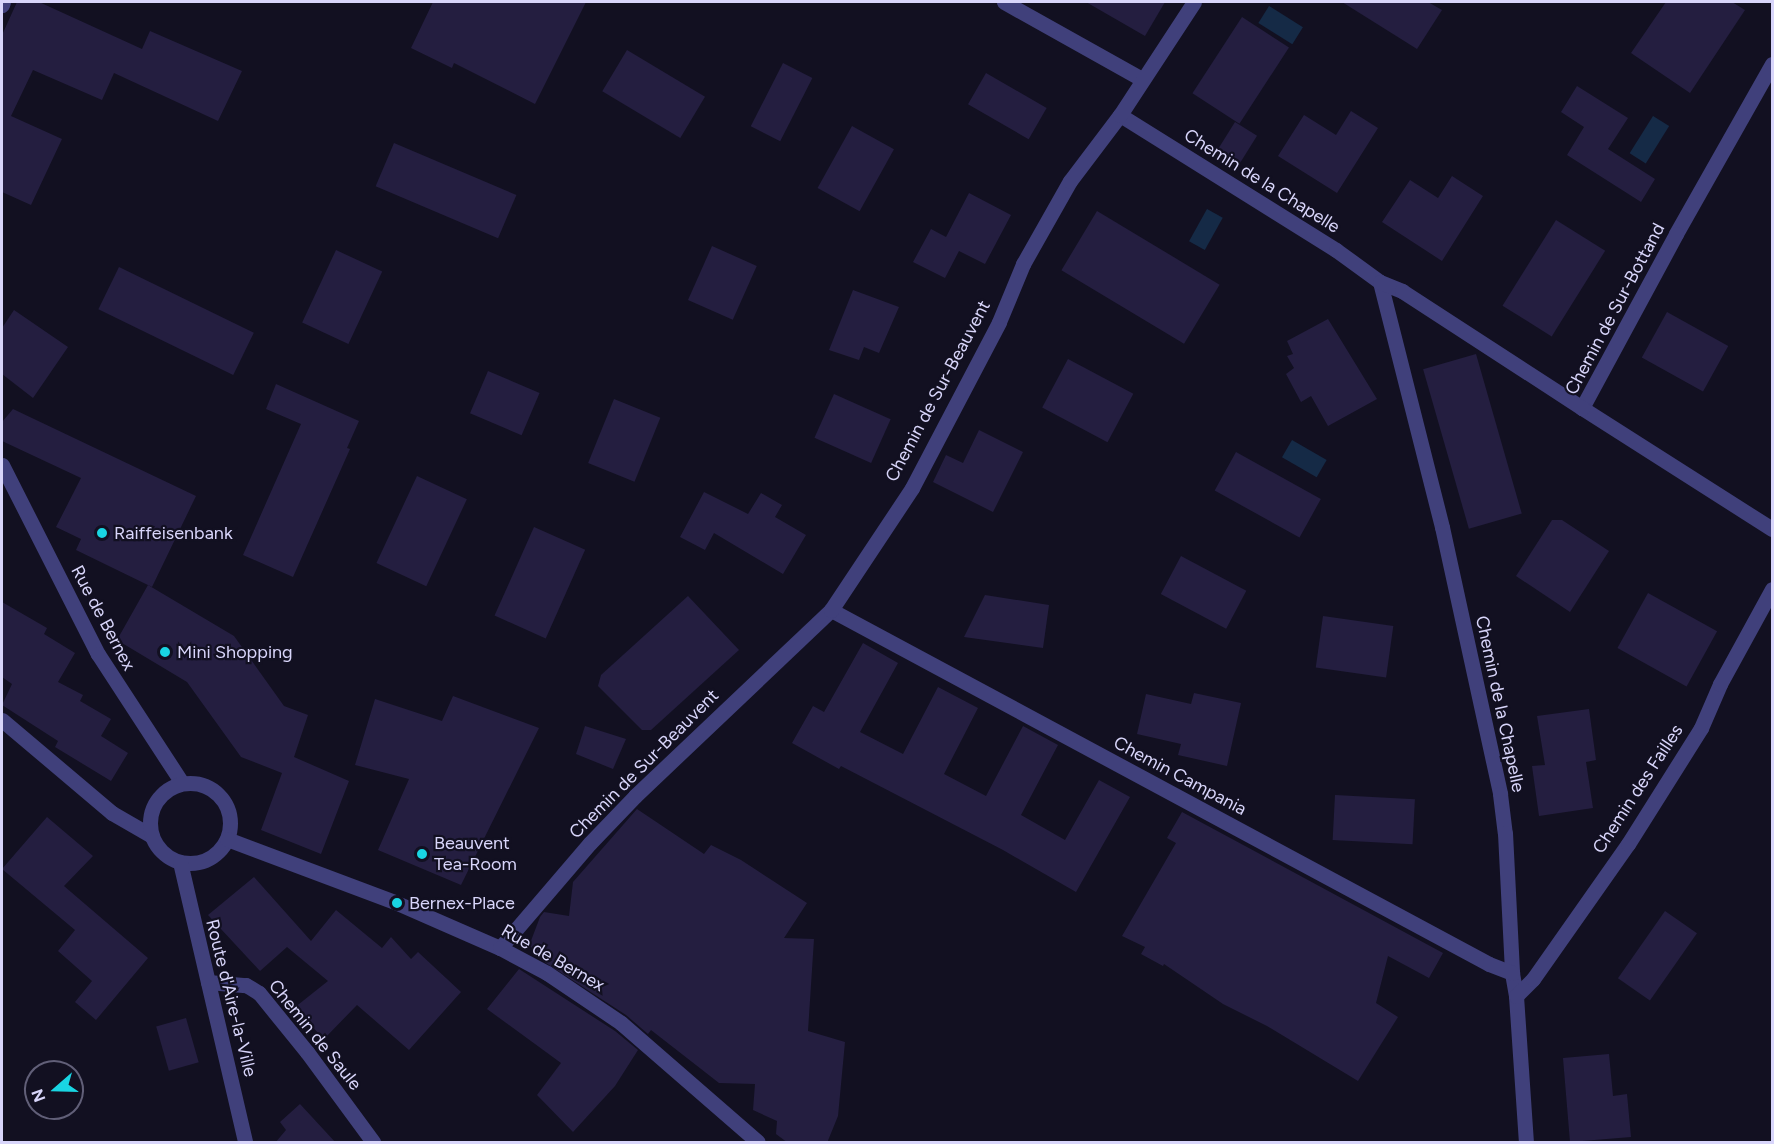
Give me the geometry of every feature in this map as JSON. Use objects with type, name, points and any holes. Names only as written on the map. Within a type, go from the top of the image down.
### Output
[{"type":"street","points":[[1004,2],[1142,79]]},
{"type":"street","name":"Chemin de Sur-Beauvent","points":[[500,948],[590,843],[635,796],[831,610],[912,488],[999,322],[1023,264],[1070,181],[1120,115],[1194,2]]},
{"type":"street","name":"Chemin de Sur-Bottand","points":[[1773,64],[1676,234],[1582,408],[1773,529]]},
{"type":"street","name":"Chemin de la Chapelle","points":[[1120,115],[1336,250],[1380,282],[1402,291],[1582,408]]},
{"type":"street","name":"Chemin de la Chapelle","points":[[1380,282],[1442,527],[1500,794],[1506,832],[1512,974],[1516,996],[1526,1143]]},
{"type":"street","name":"Rue de Bernex","points":[[2,465],[98,654],[182,783]]},
{"type":"street","name":"Chemin des Failles","points":[[1516,996],[1533,979],[1628,844],[1701,728],[1720,684],[1773,589]]},
{"type":"street","name":"Chemin Campania","points":[[831,610],[1468,953],[1512,974]]},
{"type":"street","points":[[2,720],[112,813],[152,836]]},
{"type":"street","points":[[182,783],[202,784],[218,794],[229,811],[227,839],[212,857],[202,861],[180,862],[162,853],[152,836],[150,819],[155,803],[167,790],[182,783]]},
{"type":"street","name":"Rue de Bernex","points":[[227,839],[351,885],[500,948],[596,1004],[758,1143]]},
{"type":"street","name":"Route d'Aire-la-Ville","points":[[180,862],[245,1143]]},
{"type":"street","name":"Chemin de Saule","points":[[208,982],[246,985],[260,993],[307,1052],[373,1143]]},
{"type":"water","points":[[1269,6],[1303,27],[1292,44],[1258,23]]},
{"type":"water","points":[[1653,116],[1669,126],[1646,163],[1630,153]]},
{"type":"water","points":[[1207,209],[1223,218],[1205,250],[1189,241]]},
{"type":"water","points":[[1292,440],[1327,460],[1317,477],[1282,457]]},
{"type":"building","points":[[17,2],[39,2],[142,49],[150,31],[242,71],[218,121],[114,73],[102,100],[33,70],[11,116],[62,139],[31,205],[2,192],[2,35]]},
{"type":"building","points":[[433,2],[586,2],[535,104],[454,63],[452,68],[411,48]]},
{"type":"building","points":[[1086,2],[1165,2],[1145,36]]},
{"type":"building","points":[[1342,2],[1428,2],[1442,10],[1417,49]]},
{"type":"building","points":[[1666,2],[1732,2],[1745,10],[1690,93],[1631,53]]},
{"type":"building","points":[[1242,17],[1289,47],[1239,124],[1192,93]]},
{"type":"building","points":[[627,50],[705,97],[680,138],[602,91]]},
{"type":"building","points":[[783,63],[812,78],[780,141],[751,126]]},
{"type":"building","points":[[986,73],[1047,108],[1029,139],[968,104]]},
{"type":"building","points":[[1577,86],[1628,118],[1608,149],[1655,179],[1641,202],[1567,155],[1584,127],[1561,112]]},
{"type":"building","points":[[1351,111],[1378,128],[1337,193],[1278,156],[1304,115],[1336,135]]},
{"type":"building","points":[[1235,122],[1257,136],[1240,164],[1218,150]]},
{"type":"building","points":[[852,126],[894,149],[860,211],[818,188]]},
{"type":"building","points":[[394,143],[516,195],[498,238],[376,186]]},
{"type":"building","points":[[1452,176],[1483,196],[1442,261],[1382,222],[1410,180],[1438,198]]},
{"type":"building","points":[[969,193],[1011,215],[985,264],[959,251],[945,278],[913,262],[931,229],[946,237]]},
{"type":"building","points":[[1097,211],[1220,285],[1184,344],[1061,270]]},
{"type":"building","points":[[1556,220],[1605,251],[1552,336],[1502,306]]},
{"type":"building","points":[[712,246],[757,266],[733,320],[688,300]]},
{"type":"building","points":[[336,250],[382,272],[348,344],[302,323]]},
{"type":"building","points":[[119,267],[254,333],[233,375],[98,309]]},
{"type":"building","points":[[853,290],[899,307],[879,353],[864,347],[859,360],[829,350]]},
{"type":"building","points":[[14,310],[68,347],[33,398],[2,374],[2,328]]},
{"type":"building","points":[[1667,312],[1728,346],[1703,391],[1642,357]]},
{"type":"building","points":[[1328,319],[1377,399],[1328,426],[1311,396],[1301,402],[1286,374],[1294,368],[1287,356],[1293,354],[1287,341]]},
{"type":"building","points":[[1476,354],[1522,514],[1469,529],[1423,369]]},
{"type":"building","points":[[1068,359],[1133,394],[1108,442],[1042,408]]},
{"type":"building","points":[[488,371],[540,393],[522,435],[470,413]]},
{"type":"building","points":[[276,384],[359,421],[347,448],[350,449],[293,577],[243,555],[301,424],[266,409]]},
{"type":"building","points":[[834,394],[891,419],[871,463],[814,438]]},
{"type":"building","points":[[614,399],[660,418],[635,482],[588,463]]},
{"type":"building","points":[[13,409],[196,496],[152,587],[76,550],[81,539],[56,527],[81,478],[2,441],[2,422]]},
{"type":"building","points":[[979,430],[1023,452],[993,512],[933,482],[946,455],[963,463]]},
{"type":"building","points":[[1236,452],[1321,499],[1300,538],[1215,490]]},
{"type":"building","points":[[417,476],[467,499],[426,586],[376,563]]},
{"type":"building","points":[[704,492],[748,514],[761,493],[782,505],[775,517],[806,535],[783,574],[714,533],[705,550],[680,537]]},
{"type":"building","points":[[1552,520],[1562,520],[1609,551],[1570,612],[1516,576]]},
{"type":"building","points":[[534,527],[585,550],[546,638],[495,616]]},
{"type":"building","points":[[1181,556],[1246,591],[1226,629],[1161,594]]},
{"type":"building","points":[[148,585],[234,636],[284,706],[308,715],[294,757],[349,781],[321,854],[261,830],[282,773],[241,757],[187,682],[117,640]]},
{"type":"building","points":[[1648,593],[1717,631],[1687,686],[1617,648]]},
{"type":"building","points":[[985,595],[1049,605],[1043,648],[964,637]]},
{"type":"building","points":[[688,596],[739,650],[651,730],[642,730],[598,686],[601,675]]},
{"type":"building","points":[[2,602],[47,628],[44,634],[75,653],[58,682],[83,695],[80,701],[111,719],[101,736],[128,753],[111,781],[55,747],[58,741],[2,705],[12,684],[2,677]]},
{"type":"building","points":[[1323,616],[1393,626],[1386,677],[1316,667]]},
{"type":"building","points":[[863,643],[898,663],[860,732],[903,754],[938,687],[978,708],[944,774],[986,796],[1023,726],[1058,745],[1021,815],[1065,840],[1099,780],[1130,797],[1076,892],[1003,850],[841,766],[839,769],[792,743],[813,706],[824,712]]},
{"type":"building","points":[[1194,693],[1241,703],[1227,766],[1178,755],[1181,744],[1137,734],[1146,694],[1191,704]]},
{"type":"building","points":[[453,696],[539,728],[461,885],[378,850],[409,779],[355,765],[375,699],[442,721]]},
{"type":"building","points":[[1589,709],[1596,760],[1586,762],[1593,808],[1539,816],[1532,766],[1545,765],[1537,716]]},
{"type":"building","points":[[585,726],[626,739],[613,769],[576,754]]},
{"type":"building","points":[[1335,795],[1415,799],[1413,844],[1333,840]]},
{"type":"building","points":[[637,809],[704,854],[711,845],[741,860],[807,903],[784,938],[814,939],[808,1031],[845,1042],[838,1116],[827,1143],[788,1143],[776,1134],[777,1121],[753,1110],[755,1084],[719,1083],[651,1030],[648,1034],[626,1015],[532,954],[535,950],[529,946],[540,917],[544,912],[569,916],[573,882]]},
{"type":"building","points":[[1182,812],[1443,953],[1429,978],[1388,956],[1376,1003],[1398,1017],[1358,1081],[1267,1026],[1223,1004],[1164,964],[1163,966],[1141,954],[1145,947],[1122,936],[1176,843],[1167,838]]},
{"type":"building","points":[[47,817],[93,856],[64,886],[148,958],[96,1020],[75,1002],[92,981],[58,951],[75,930],[2,869]]},
{"type":"building","points":[[254,877],[311,941],[336,910],[382,948],[391,937],[411,959],[418,952],[461,992],[409,1050],[357,1005],[324,1039],[294,1008],[328,981],[287,947],[260,971],[208,915]]},
{"type":"building","points":[[1665,911],[1697,933],[1650,1001],[1618,978]]},
{"type":"building","points":[[519,969],[615,1031],[638,1050],[615,1086],[573,1132],[537,1095],[561,1063],[487,1009]]},
{"type":"building","points":[[186,1018],[199,1062],[169,1071],[156,1027]]},
{"type":"building","points":[[1609,1054],[1613,1096],[1627,1094],[1631,1137],[1570,1142],[1563,1058]]},
{"type":"building","points":[[300,1104],[336,1143],[275,1143],[286,1130],[280,1122]]},
{"type":"place","name":"Raiffeisenbank","points":[[102,533]]},
{"type":"place","name":"Mini Shopping","points":[[165,652]]},
{"type":"place","name":"Beauvent Tea-Room","points":[[422,854]]},
{"type":"place","name":"Bernex-Place","points":[[397,903]]}]
